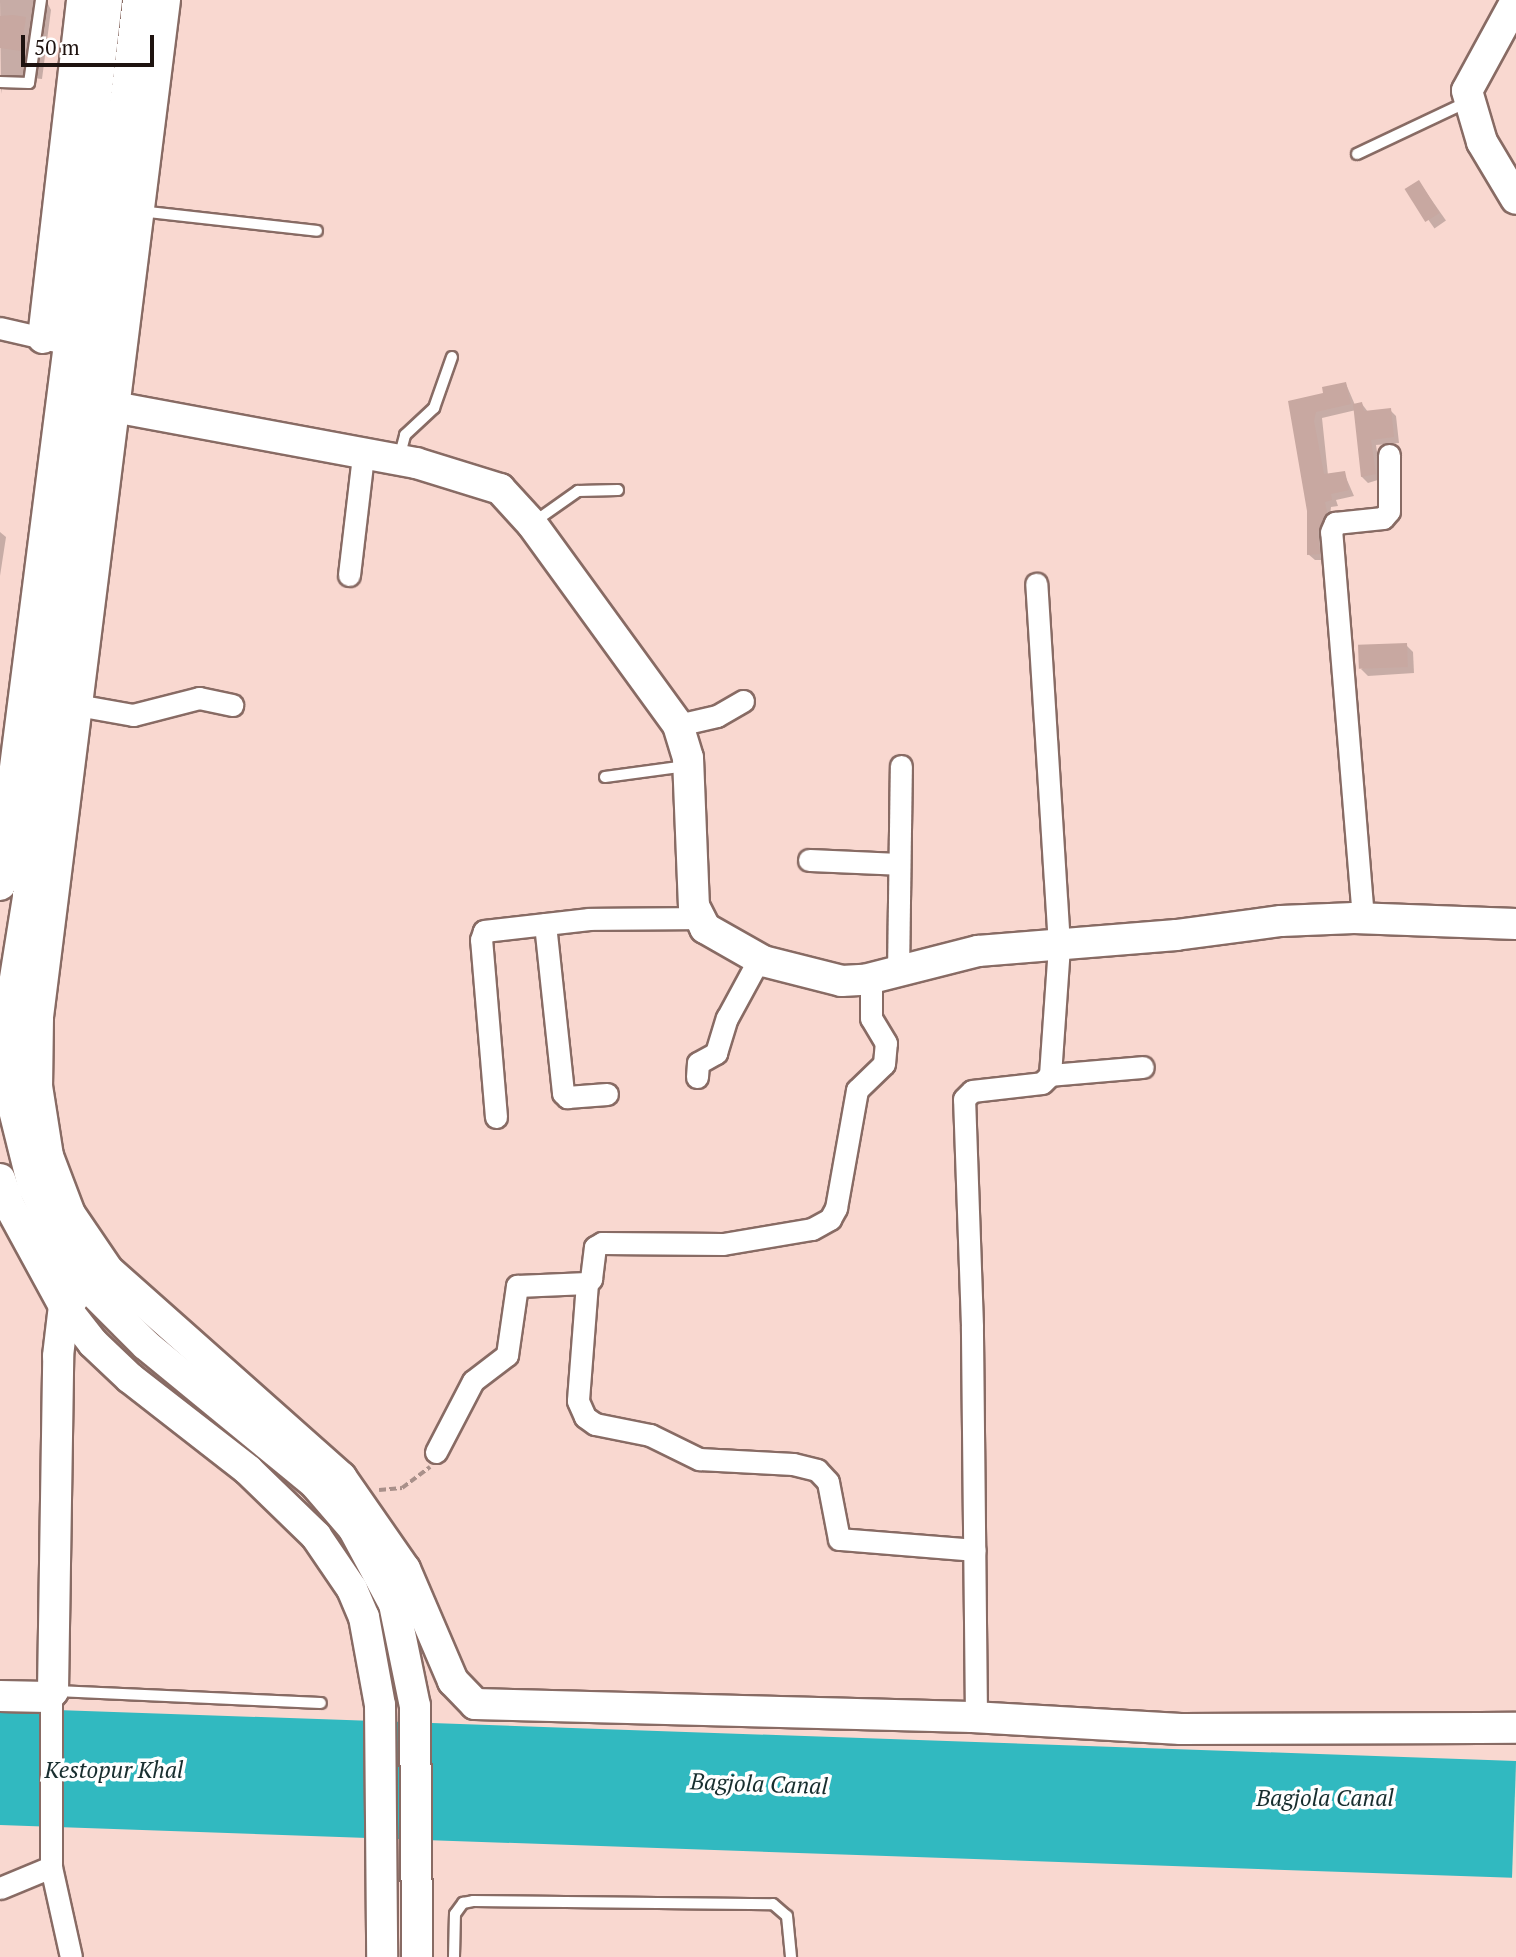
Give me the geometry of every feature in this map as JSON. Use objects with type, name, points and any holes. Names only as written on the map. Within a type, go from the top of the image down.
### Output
[{"type":"street","points":[[82,0],[82,346],[114,407],[38,1017],[37,1086],[58,1189],[82,1234],[98,1278],[316,1450],[358,1498],[426,1608],[453,1681],[475,1704],[976,1717],[1181,1729],[1516,1728]]},
{"type":"street","points":[[107,0],[82,346],[14,984],[10,1051],[12,1102],[33,1186],[54,1233],[196,1388],[292,1462],[353,1528],[394,1604],[415,1706],[417,1957]]},
{"type":"street","points":[[0,884],[138,0]]},
{"type":"street","points":[[82,346],[137,210],[165,0]]},
{"type":"street","points":[[1516,1],[1471,79],[1469,101],[1482,142],[1516,198]]},
{"type":"street","points":[[0,328],[82,346]]},
{"type":"street","points":[[114,407],[398,461],[481,480],[500,489],[532,524],[678,725],[688,765],[694,906],[699,919],[734,949],[759,959],[842,981],[884,976],[959,954],[1281,921],[1363,918],[1516,924]]},
{"type":"street","points":[[349,575],[363,455]]},
{"type":"street","points":[[1363,918],[1331,532],[1335,523],[1383,518],[1389,511],[1389,455]]},
{"type":"street","points":[[976,1717],[975,1549],[964,1099],[972,1091],[1042,1083],[1050,1074],[1059,945],[1036,584]]},
{"type":"street","points":[[77,705],[133,715],[199,698],[232,705]]},
{"type":"street","points":[[678,725],[717,716],[743,701]]},
{"type":"street","points":[[901,766],[899,864],[884,976],[871,1018],[886,1043],[884,1065],[857,1090],[836,1208],[830,1219],[812,1229],[723,1244],[602,1243],[595,1247],[587,1283],[578,1401],[585,1417],[595,1424],[650,1435],[699,1459],[793,1464],[817,1470],[828,1482],[839,1539],[975,1549]]},
{"type":"street","points":[[809,860],[899,864]]},
{"type":"street","points":[[496,1116],[482,934],[489,930],[646,916],[699,919]]},
{"type":"street","points":[[545,924],[563,1093],[567,1097],[607,1094]]},
{"type":"street","points":[[697,1077],[698,1063],[716,1054],[727,1018],[759,959]]},
{"type":"street","points":[[1050,1074],[1143,1067]]},
{"type":"street","points":[[0,1179],[9,1205],[64,1306],[130,1378],[248,1470],[337,1563],[364,1617],[380,1705],[382,1957]]},
{"type":"street","points":[[71,1957],[51,1867],[58,1356],[64,1306],[98,1278]]},
{"type":"street","points":[[436,1452],[473,1381],[507,1356],[517,1286],[587,1283]]},
{"type":"street","points":[[0,1696],[52,1700]]},
{"type":"street","points":[[0,1888],[51,1867]]},
{"type":"lane","points":[[0,82],[29,83],[41,0]]},
{"type":"lane","points":[[1357,154],[1469,101]]},
{"type":"lane","points":[[137,210],[317,231]]},
{"type":"lane","points":[[398,461],[405,435],[434,408],[452,357]]},
{"type":"lane","points":[[532,524],[578,491],[618,490]]},
{"type":"lane","points":[[605,777],[688,765]]},
{"type":"lane","points":[[52,1700],[321,1703]]},
{"type":"lane","points":[[454,1957],[455,1914],[463,1903],[472,1901],[773,1904],[787,1916],[790,1957]]},
{"type":"path","points":[[358,1498],[413,1483],[430,1467],[436,1452]]},
{"type":"water","name":"Kestopur Khal","points":[[0,1708],[1516,1761],[1512,1878],[0,1825]]},
{"type":"building","points":[[0,16],[26,17],[21,51],[0,48]]},
{"type":"building","points":[[1419,180],[1440,213],[1425,222],[1405,189]]},
{"type":"building","points":[[1346,382],[1351,404],[1316,412],[1314,421],[1324,474],[1345,471],[1349,490],[1331,494],[1332,500],[1325,502],[1327,513],[1318,532],[1320,554],[1307,555],[1307,511],[1288,401],[1323,393],[1322,387]]},
{"type":"building","points":[[1362,402],[1364,411],[1391,408],[1394,437],[1371,440],[1376,474],[1361,477],[1353,404]]},
{"type":"building","points":[[1407,643],[1408,667],[1359,669],[1358,645]]},
{"type":"water label","name":"Bagjola Canal","points":[[759,1784]]},
{"type":"water label","name":"Bagjola Canal","points":[[1325,1798]]}]
